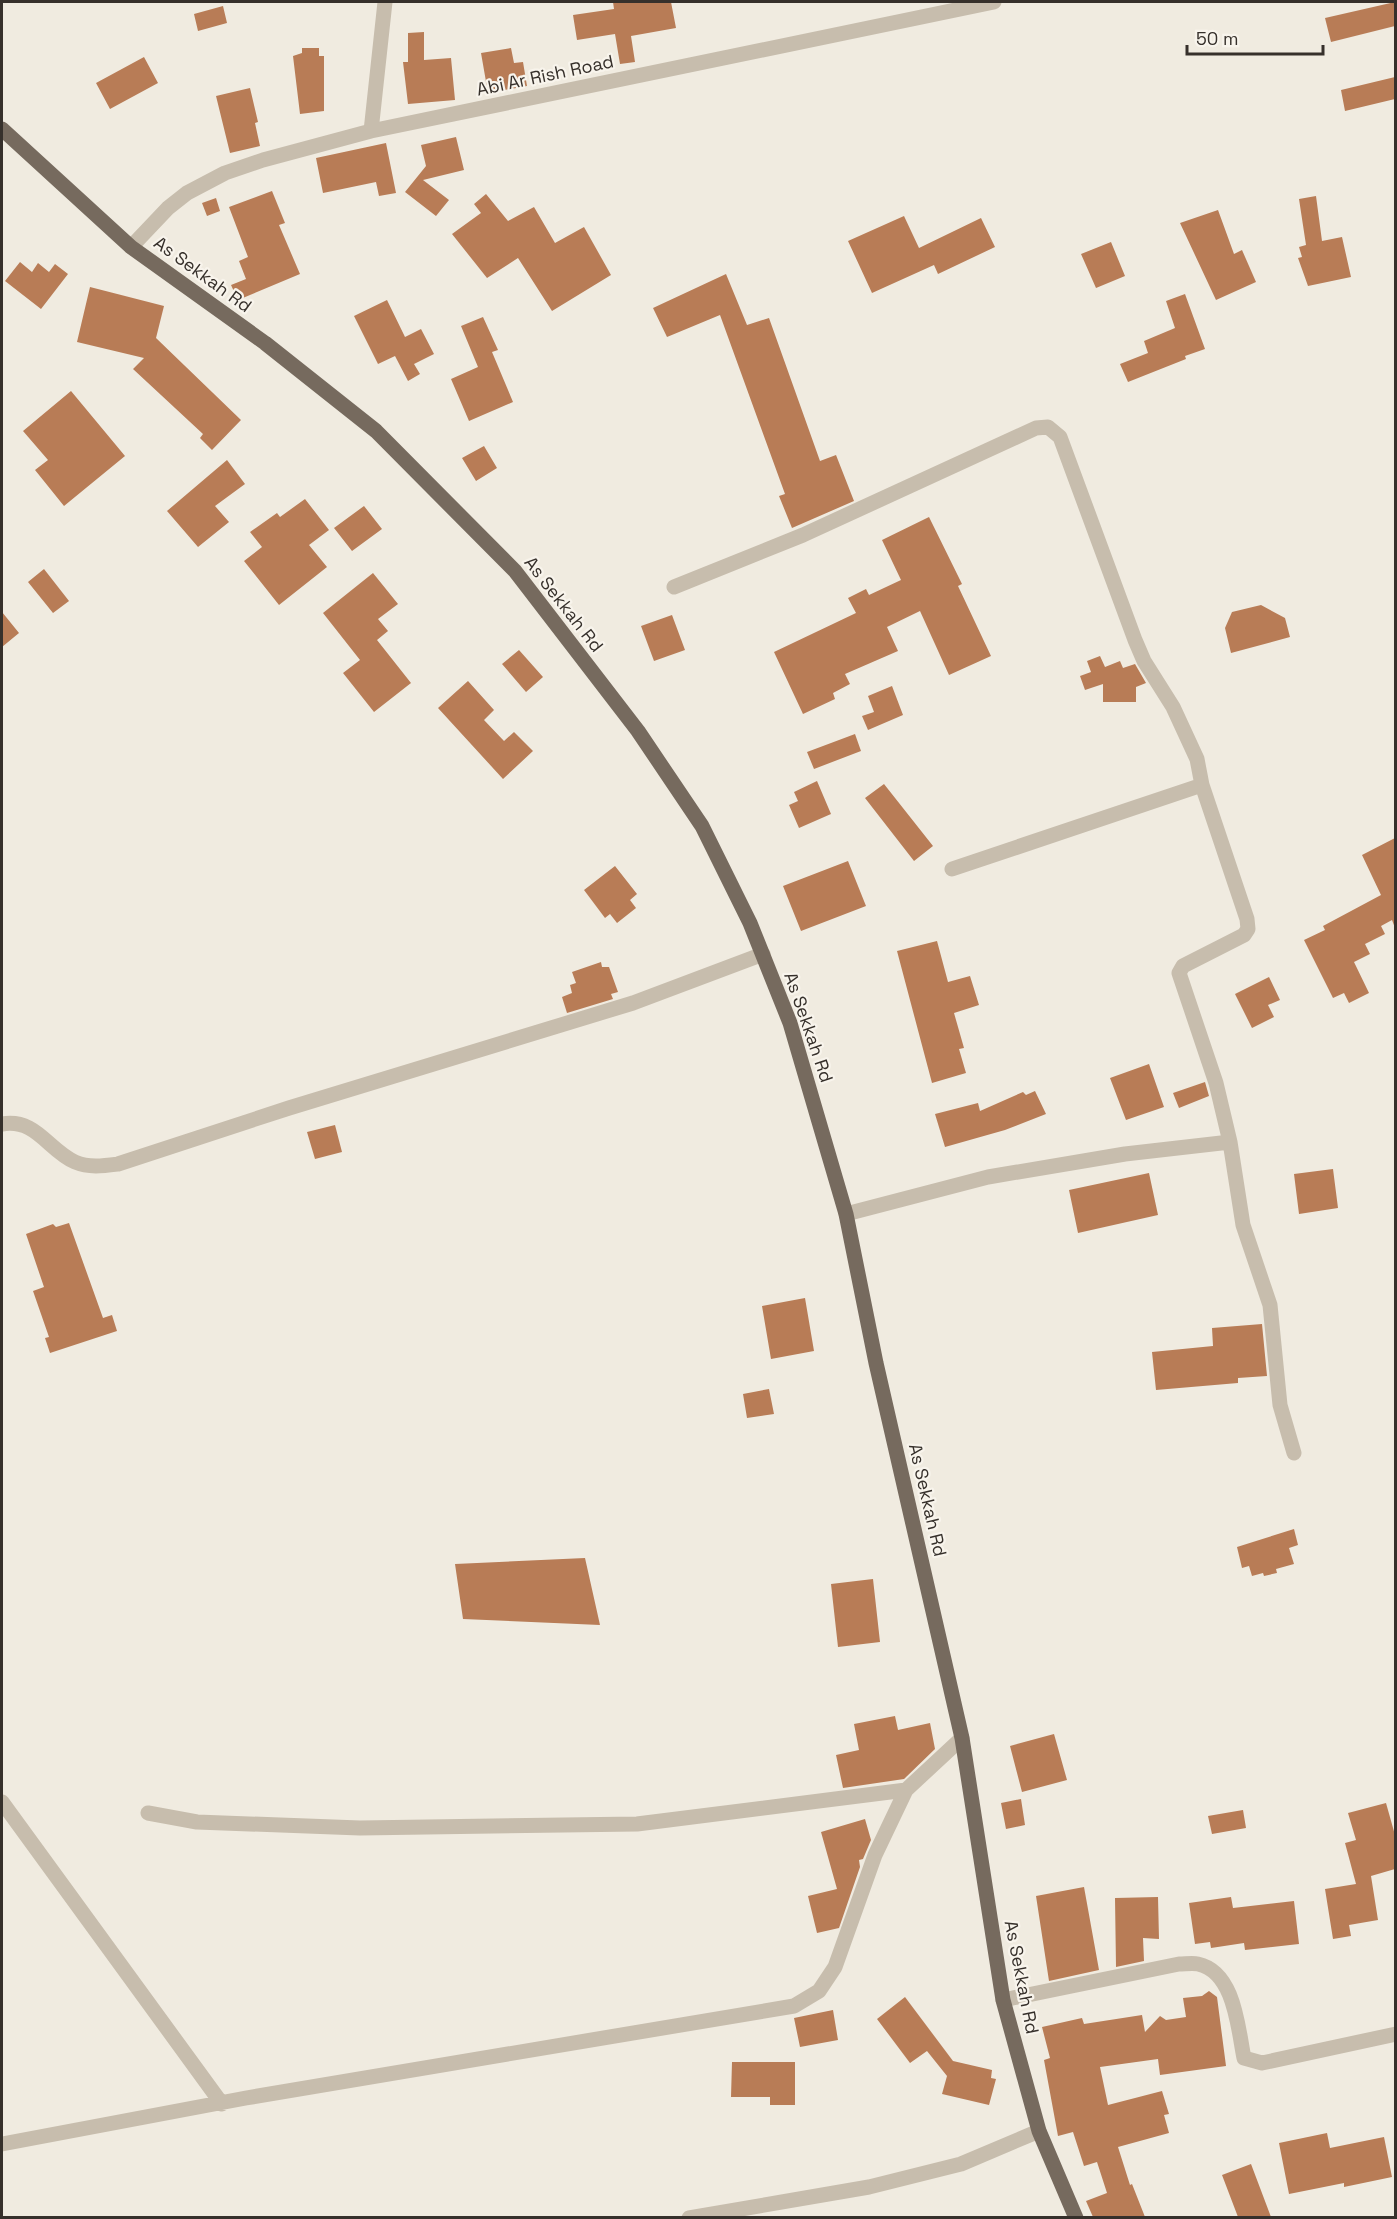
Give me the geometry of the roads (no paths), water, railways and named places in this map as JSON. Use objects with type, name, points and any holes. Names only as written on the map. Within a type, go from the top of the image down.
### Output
[{"type":"main road","name":"As Sekkah Rd","points":[[2,129],[131,247],[264,343],[376,431],[514,572],[638,731],[702,826],[763,954],[790,1023],[846,1214],[876,1363],[962,1738],[1003,2000],[1039,2131],[1076,2217]]},
{"type":"street","points":[[371,130],[385,2]]},
{"type":"street","name":"Abi Ar Rish Road","points":[[131,247],[168,208],[187,193],[219,176],[263,160],[371,130],[994,2]]},
{"type":"street","points":[[674,587],[803,535],[1036,429],[1048,427],[1060,437],[1135,640],[1144,661],[1173,707],[1197,759],[1202,785],[1213,812],[1248,929],[1244,935],[1183,966],[1179,973],[1216,1083],[1230,1142],[1243,1225],[1270,1305],[1280,1405],[1294,1453]]},
{"type":"street","points":[[952,869],[1202,785]]},
{"type":"street","points":[[2,1124],[16,1123],[35,1130],[75,1162],[97,1166],[118,1164],[289,1108],[633,1003],[763,954]]},
{"type":"street","points":[[846,1214],[988,1177],[1125,1154],[1230,1142]]},
{"type":"street","points":[[2,2144],[794,2006],[819,1991],[835,1967],[875,1855],[906,1790],[962,1738]]},
{"type":"street","points":[[148,1813],[197,1822],[360,1828],[637,1824],[906,1790]]},
{"type":"street","points":[[2,1802],[222,2104]]},
{"type":"street","points":[[1003,2000],[1179,1964],[1198,1964],[1213,1970],[1229,1992],[1244,2058],[1262,2063],[1395,2034]]},
{"type":"street","points":[[689,2217],[869,2187],[961,2164],[1039,2131]]}]
